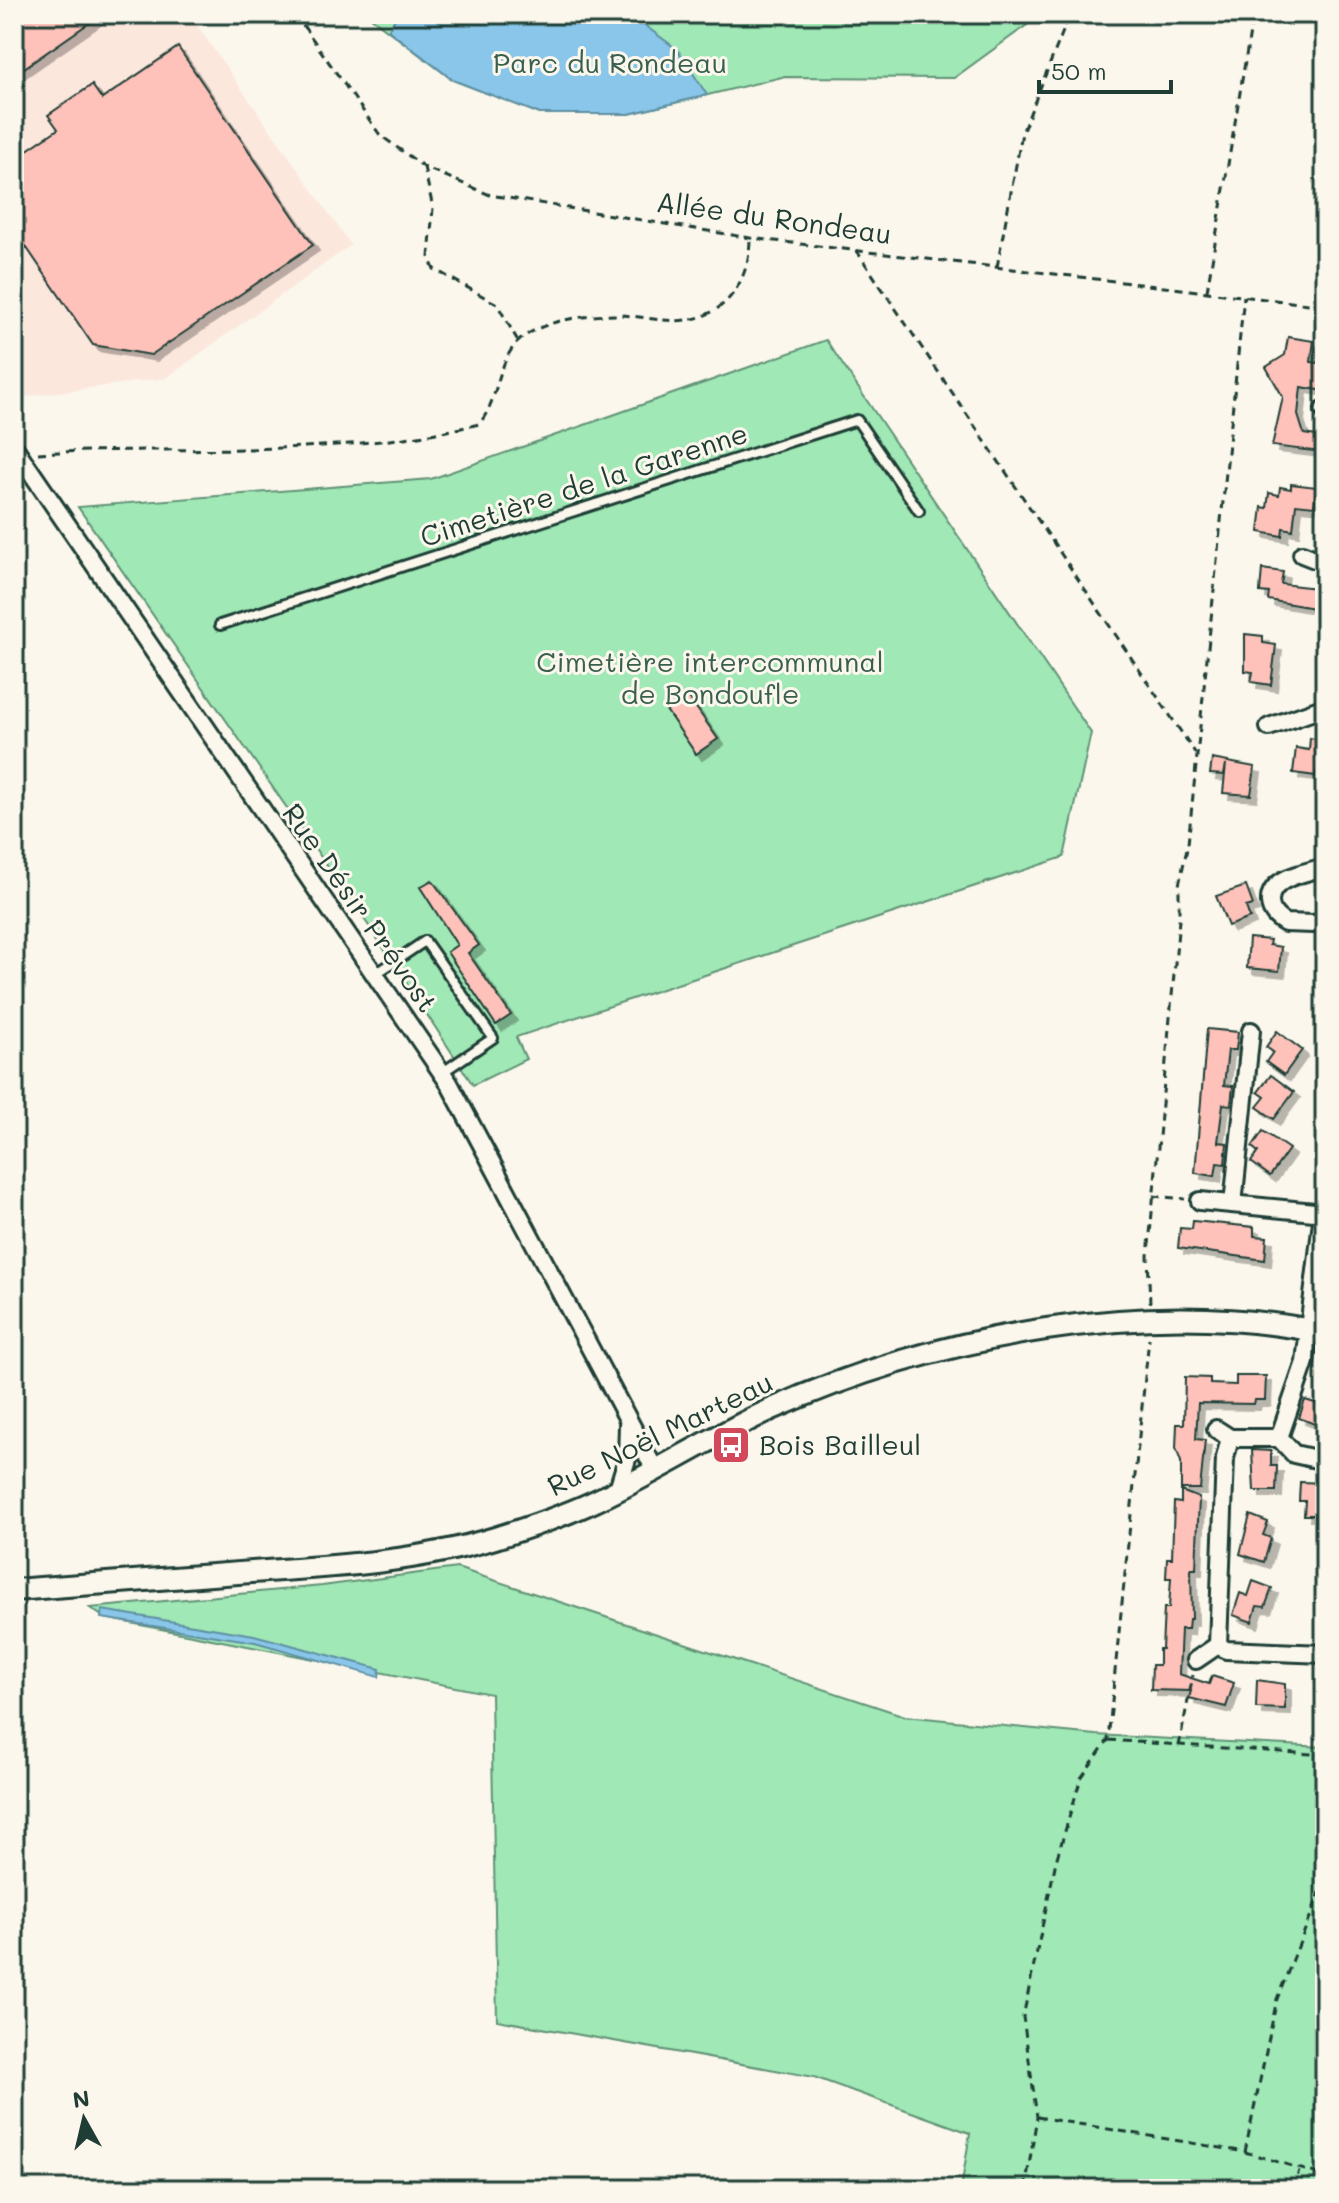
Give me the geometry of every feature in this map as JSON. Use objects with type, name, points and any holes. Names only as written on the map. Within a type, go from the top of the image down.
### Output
[{"type":"street","name":"Rue Désir Prévost","points":[[16,451],[442,1073],[655,1470]]},
{"type":"street","points":[[1302,554],[1325,563]]},
{"type":"street","points":[[1269,727],[1325,707]]},
{"type":"street","points":[[1325,867],[1282,881],[1272,889],[1270,900],[1272,910],[1285,923],[1297,925],[1325,920]]},
{"type":"street","points":[[1233,1204],[1251,1031]]},
{"type":"street","points":[[1200,1201],[1324,1213],[1317,1331],[1279,1438]]},
{"type":"street","name":"Rue Noël Marteau","points":[[14,1590],[370,1563],[441,1553],[541,1523],[618,1489],[771,1409],[903,1359],[1014,1334],[1078,1325],[1151,1322],[1252,1322],[1317,1331]]},
{"type":"street","points":[[618,1489],[629,1445],[628,1419]]},
{"type":"street","points":[[1218,1645],[1225,1458],[1223,1434],[1279,1438],[1294,1454],[1325,1461]]},
{"type":"street","points":[[1218,1645],[1226,1650],[1325,1654]]},
{"type":"street","points":[[1196,1660],[1218,1645]]},
{"type":"lane","name":"Cimetière de la Garenne","points":[[220,625],[857,420],[919,511]]},
{"type":"lane","points":[[374,975],[425,941],[493,1038],[442,1073]]},
{"type":"path","name":"Allée du Rondeau","points":[[295,14],[380,135],[424,167],[490,195],[750,238],[1325,306]]},
{"type":"path","points":[[997,267],[1022,133],[1070,14]]},
{"type":"path","points":[[1207,291],[1253,14]]},
{"type":"path","points":[[424,167],[433,208],[429,257],[434,269],[497,304],[518,341]]},
{"type":"path","points":[[16,451],[275,448],[376,442],[479,424],[490,412],[507,361],[518,341],[548,326],[572,320],[618,315],[685,320],[714,312],[732,296],[746,274],[750,238]]},
{"type":"path","points":[[856,250],[1197,755]]},
{"type":"path","points":[[1025,2189],[1037,2117],[1023,2017],[1056,1861],[1081,1778],[1108,1740],[1151,1322],[1148,1256],[1179,920],[1179,885],[1188,844],[1244,296]]},
{"type":"path","points":[[1153,1196],[1200,1201]]},
{"type":"path","points":[[1179,1746],[1196,1660]]},
{"type":"path","points":[[1108,1740],[1325,1755]]},
{"type":"path","points":[[1245,2152],[1277,1999],[1325,1880]]},
{"type":"path","points":[[1037,2117],[1245,2152],[1299,2171],[1325,2176]]},
{"type":"path","points":[[1293,2189],[1299,2171]]},
{"type":"shaded area","points":[[14,14],[189,14],[351,245],[166,378],[14,398]]},
{"type":"green space","name":"Parc du Rondeau","points":[[366,14],[1042,14],[954,78],[782,77],[629,114],[540,114],[453,80]]},
{"type":"green space","name":"Cimetière intercommunal de Bondoufle","points":[[826,340],[1091,733],[1064,857],[516,1037],[526,1059],[473,1085],[371,929],[78,507],[431,479]]},
{"type":"green space","points":[[457,1568],[905,1716],[1096,1735],[1325,1747],[1325,2189],[961,2189],[970,2133],[814,2077],[497,2020],[491,1694],[105,1618],[90,1608],[322,1586]]},
{"type":"water","points":[[398,14],[629,14],[678,50],[707,95],[629,114],[540,114],[453,80],[388,30]]},
{"type":"water","points":[[102,1610],[254,1635],[380,1669],[379,1677],[255,1642],[101,1618]]},
{"type":"building","points":[[14,14],[102,14],[14,75]]},
{"type":"building","points":[[178,47],[313,245],[151,355],[93,345],[14,229],[14,159],[58,129],[48,115],[92,85],[102,99]]},
{"type":"building","points":[[1288,337],[1314,341],[1311,362],[1325,364],[1325,391],[1301,387],[1298,415],[1304,434],[1323,437],[1321,452],[1272,446],[1283,397],[1266,367],[1285,355]]},
{"type":"building","points":[[1291,484],[1317,487],[1314,506],[1296,504],[1293,530],[1283,528],[1282,536],[1259,532],[1262,507],[1267,508],[1269,493],[1279,495],[1280,487],[1291,489]]},
{"type":"building","points":[[1262,569],[1283,572],[1281,584],[1325,589],[1325,610],[1268,600],[1269,593],[1260,592]]},
{"type":"building","points":[[1245,634],[1263,636],[1263,643],[1276,645],[1271,685],[1251,682],[1253,672],[1245,671]]},
{"type":"building","points":[[688,696],[718,739],[696,754],[666,710]]},
{"type":"building","points":[[1310,738],[1325,741],[1325,773],[1316,772],[1316,776],[1293,773],[1296,748],[1309,750]]},
{"type":"building","points":[[1212,759],[1255,767],[1251,795],[1223,793],[1226,764],[1224,775],[1210,774]]},
{"type":"building","points":[[432,880],[479,945],[468,953],[511,1015],[496,1025],[447,952],[457,945],[420,887]]},
{"type":"building","points":[[1246,886],[1253,905],[1246,907],[1250,918],[1228,926],[1216,896]]},
{"type":"building","points":[[1249,938],[1270,940],[1269,945],[1281,947],[1279,971],[1247,968]]},
{"type":"building","points":[[1207,1029],[1238,1032],[1236,1050],[1228,1050],[1224,1085],[1233,1086],[1231,1105],[1223,1104],[1218,1142],[1227,1143],[1225,1164],[1217,1163],[1215,1176],[1195,1173]]},
{"type":"building","points":[[1277,1031],[1302,1050],[1284,1075],[1266,1062],[1273,1052],[1266,1047]]},
{"type":"building","points":[[1271,1075],[1294,1092],[1274,1119],[1257,1107],[1265,1097],[1258,1092]]},
{"type":"building","points":[[1263,1131],[1289,1149],[1270,1176],[1251,1162],[1258,1152],[1252,1147]]},
{"type":"building","points":[[1193,1221],[1254,1227],[1254,1236],[1267,1237],[1265,1260],[1178,1248],[1180,1228],[1192,1229]]},
{"type":"building","points":[[1236,1376],[1266,1376],[1265,1400],[1255,1400],[1254,1404],[1198,1403],[1196,1439],[1205,1440],[1200,1489],[1181,1489],[1181,1462],[1176,1448],[1177,1424],[1184,1424],[1185,1377],[1210,1378],[1210,1384],[1236,1385]]},
{"type":"building","points":[[1305,1400],[1325,1406],[1325,1428],[1299,1418]]},
{"type":"building","points":[[1252,1450],[1271,1451],[1271,1466],[1277,1466],[1276,1491],[1254,1491]]},
{"type":"building","points":[[1300,1482],[1325,1483],[1322,1515],[1304,1515],[1305,1501],[1299,1501]]},
{"type":"building","points":[[1181,1491],[1199,1498],[1196,1569],[1191,1569],[1192,1619],[1189,1619],[1188,1629],[1181,1629],[1179,1674],[1209,1684],[1212,1676],[1234,1683],[1226,1707],[1189,1698],[1191,1691],[1151,1690],[1152,1665],[1159,1665],[1159,1649],[1162,1649],[1164,1608],[1169,1608],[1171,1578],[1166,1578],[1167,1558],[1172,1558],[1174,1502],[1181,1503]]},
{"type":"building","points":[[1250,1515],[1268,1522],[1263,1535],[1271,1538],[1264,1562],[1240,1554]]},
{"type":"building","points":[[1253,1581],[1272,1588],[1265,1607],[1257,1606],[1252,1622],[1233,1615],[1240,1593],[1248,1596]]},
{"type":"building","points":[[1257,1680],[1285,1684],[1285,1709],[1256,1708]]},
{"type":"place","name":"Bois Bailleul","points":[[731,1445]]}]
